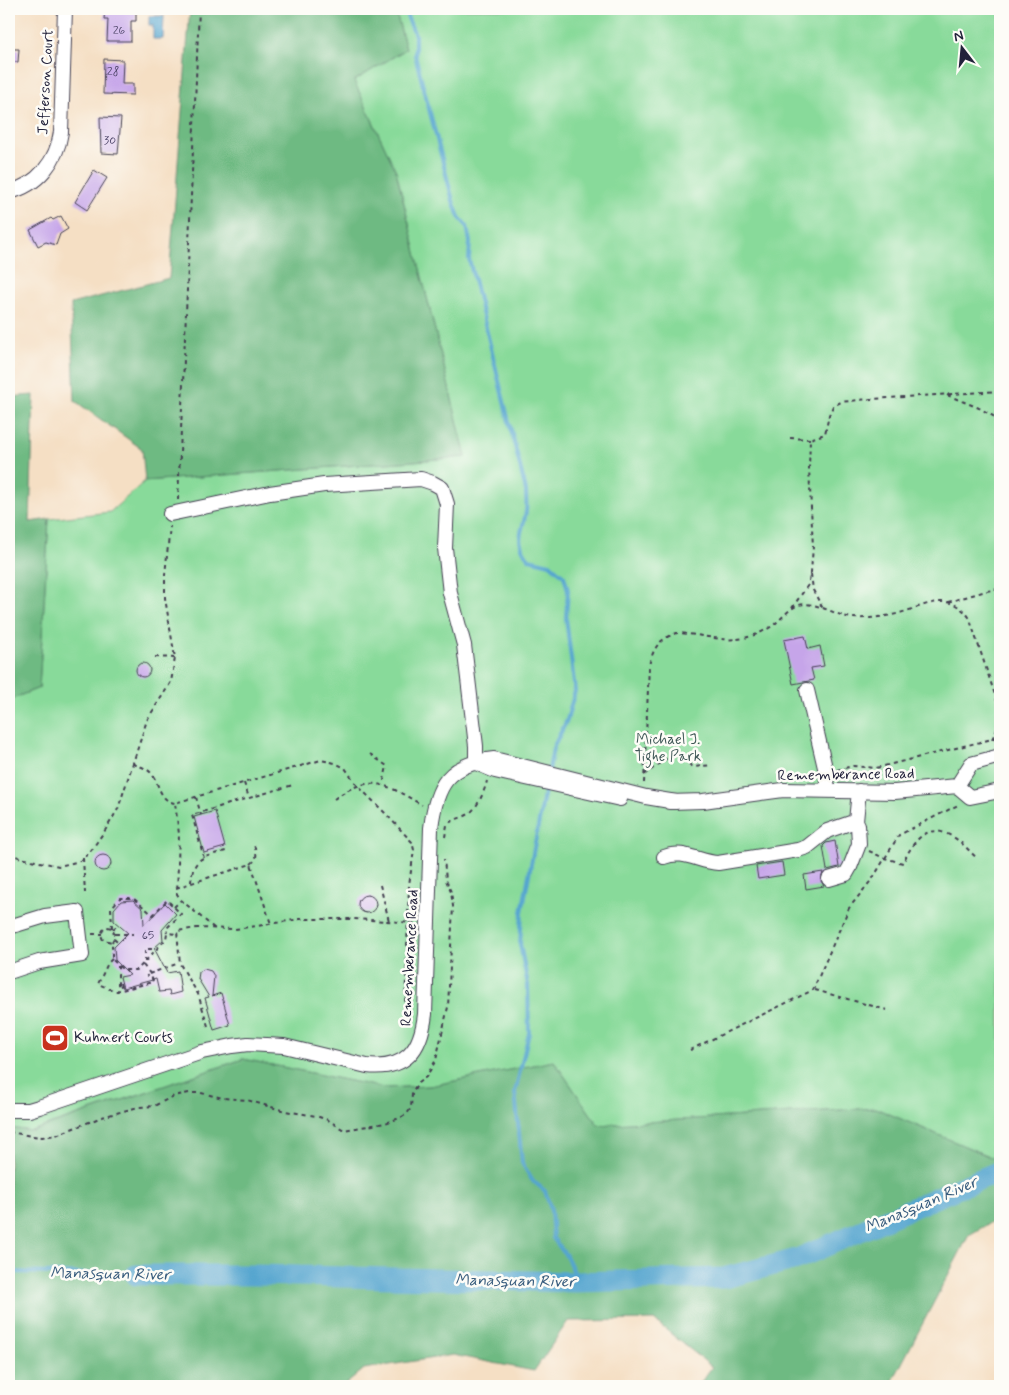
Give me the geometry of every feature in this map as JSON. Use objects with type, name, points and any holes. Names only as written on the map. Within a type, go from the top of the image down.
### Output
[{"type":"street","name":"Jefferson Court","points":[[9,192],[36,180],[46,169],[58,149],[61,132],[66,9]]},
{"type":"street","points":[[170,514],[324,485],[421,480],[442,488],[447,504],[445,548],[450,593],[464,645],[476,746],[476,762]]},
{"type":"street","points":[[808,690],[826,772],[828,790]]},
{"type":"street","points":[[1000,756],[971,764],[957,786],[970,797],[1000,791]]},
{"type":"street","name":"Rememberance Road","points":[[9,1110],[28,1110],[39,1107],[202,1052],[232,1046],[258,1044],[284,1046],[367,1066],[390,1066],[400,1061],[415,1049],[423,1032],[433,811],[437,795],[446,780],[453,773],[476,762],[494,759],[539,776]]},
{"type":"street","name":"Rememberance Road","points":[[476,762],[491,769],[539,776],[676,802]]},
{"type":"street","name":"Rememberance Road","points":[[558,780],[624,800],[648,802],[703,801],[783,790],[895,792],[957,786]]},
{"type":"street","points":[[829,879],[846,874],[859,844],[858,824],[856,821],[859,791]]},
{"type":"street","points":[[664,857],[673,854],[684,854],[708,862],[718,863],[798,850],[807,847],[827,830],[856,821]]},
{"type":"street","points":[[9,927],[45,916],[77,912],[82,955],[39,962],[9,970]]},
{"type":"path","points":[[9,853],[21,858],[59,866],[80,861],[90,852],[118,809],[147,720],[171,682],[175,658],[165,598],[165,575],[170,514],[179,506],[178,491],[182,435],[199,9]]},
{"type":"path","points":[[790,438],[810,439],[825,434],[833,406],[841,402],[1000,391]]},
{"type":"path","points":[[945,394],[979,408],[1000,420]]},
{"type":"path","points":[[810,439],[812,590],[823,609]]},
{"type":"path","points":[[792,609],[808,585],[811,572]]},
{"type":"path","points":[[646,797],[643,786],[649,665],[653,650],[668,636],[677,633],[734,641],[747,639],[773,626],[799,605],[811,605],[850,618],[863,618],[898,614],[932,602],[948,602],[1000,589]]},
{"type":"path","points":[[948,602],[959,606],[969,617],[1000,710]]},
{"type":"path","points":[[155,657],[175,658]]},
{"type":"path","points":[[992,739],[1000,723]]},
{"type":"path","points":[[644,775],[674,753],[693,767],[712,765]]},
{"type":"path","points":[[370,754],[387,766],[383,785]]},
{"type":"path","points":[[133,764],[151,773],[163,796],[169,802],[176,803],[321,760],[335,763],[345,768],[358,786],[412,842],[414,850],[409,885],[405,1009]]},
{"type":"path","points":[[444,842],[447,825],[458,817],[464,817],[476,806],[485,791],[491,769]]},
{"type":"path","points":[[244,783],[249,798]]},
{"type":"path","points":[[334,799],[358,786],[374,783],[389,786],[433,811]]},
{"type":"path","points":[[204,858],[192,815],[201,814],[293,785]]},
{"type":"path","points":[[196,797],[201,814]]},
{"type":"path","points":[[690,1050],[814,990],[849,908],[873,878],[899,835],[954,808],[970,797]]},
{"type":"path","points":[[176,803],[179,834],[177,894],[181,900],[214,928]]},
{"type":"path","points":[[859,844],[884,858],[903,863],[910,848],[919,837],[928,832],[936,832],[954,837],[977,858]]},
{"type":"path","points":[[176,888],[251,864],[256,860],[257,856],[254,845]]},
{"type":"path","points":[[191,882],[192,870],[196,862],[229,850]]},
{"type":"path","points":[[9,1132],[42,1137],[56,1135],[102,1117],[138,1107],[154,1106],[174,1096],[189,1093],[247,1100],[285,1111],[316,1116],[328,1120],[344,1130],[385,1124],[407,1114],[412,1094],[418,1083],[426,1077],[436,1060],[448,1007],[453,906],[452,892],[446,880],[444,856]]},
{"type":"path","points":[[83,858],[84,893]]},
{"type":"path","points":[[251,864],[271,924]]},
{"type":"path","points":[[380,885],[389,922]]},
{"type":"path","points":[[112,959],[123,970],[137,970],[166,939],[166,928],[181,914],[167,900],[153,915],[133,898],[120,898],[111,908],[112,928],[115,934],[112,942],[112,959],[98,984],[119,992],[120,983]]},
{"type":"path","points":[[174,907],[181,900]]},
{"type":"path","points":[[208,1026],[198,994],[180,963],[177,931],[235,928],[271,924],[300,918],[428,924]]},
{"type":"path","points":[[112,942],[103,940],[103,930],[107,927],[112,928],[118,925]]},
{"type":"path","points":[[167,933],[177,934]]},
{"type":"path","points":[[87,934],[102,934]]},
{"type":"path","points":[[115,934],[133,934]]},
{"type":"path","points":[[114,939],[118,943]]},
{"type":"path","points":[[118,966],[122,990],[153,982],[144,963],[145,949],[157,949]]},
{"type":"path","points":[[146,976],[180,963]]},
{"type":"path","points":[[130,970],[132,974]]},
{"type":"path","points":[[814,990],[887,1010]]},
{"type":"green space","points":[[190,9],[395,9],[406,49],[354,81],[396,171],[466,457],[145,481],[142,449],[75,401],[71,304],[169,278]]},
{"type":"green space","name":"Michael J. Tighe Park","points":[[395,9],[1000,9],[1000,1161],[875,1108],[598,1125],[554,1061],[430,1086],[384,1088],[243,1059],[31,1131],[9,1128],[9,700],[39,688],[49,519],[110,512],[145,481],[466,457],[396,171],[354,81],[406,49]]},
{"type":"green space","points":[[34,395],[30,522],[49,519],[39,688],[9,700],[9,397]]},
{"type":"green space","points":[[243,1059],[384,1088],[430,1086],[554,1061],[598,1125],[875,1108],[1000,1161],[1000,1217],[969,1235],[890,1386],[803,1386],[744,1380],[743,1386],[698,1386],[712,1367],[654,1320],[568,1321],[534,1371],[453,1355],[364,1369],[344,1386],[9,1386],[9,1128],[32,1131]]},
{"type":"water","points":[[149,16],[164,16],[163,39],[153,39],[153,25],[149,25]]},
{"type":"building","points":[[105,9],[136,9],[136,21],[131,21],[131,41],[107,41],[108,19],[104,19]]},
{"type":"building","points":[[9,49],[19,49],[18,62],[9,62]]},
{"type":"building","points":[[104,59],[123,60],[122,84],[133,84],[133,95],[103,94]]},
{"type":"building","points":[[100,117],[121,118],[118,154],[101,153]]},
{"type":"building","points":[[94,170],[107,178],[87,210],[75,202]]},
{"type":"building","points":[[61,216],[68,229],[60,234],[56,245],[46,242],[38,246],[30,230],[51,218],[53,220]]},
{"type":"building","points":[[805,636],[808,649],[820,646],[824,666],[811,668],[814,680],[793,684],[784,640]]},
{"type":"building","points":[[140,663],[146,663],[150,670],[146,677],[140,677],[136,673],[136,667]]},
{"type":"building","points":[[215,811],[225,847],[204,853],[194,817]]},
{"type":"building","points":[[835,841],[839,867],[827,870],[823,846],[826,843]]},
{"type":"building","points":[[103,855],[111,863],[103,871],[95,863]]},
{"type":"building","points":[[782,862],[784,875],[758,879],[756,866]]},
{"type":"building","points":[[823,872],[821,881],[824,886],[806,889],[804,875]]},
{"type":"building","points":[[367,895],[375,900],[376,904],[371,912],[367,913],[359,908],[358,904],[363,896]]},
{"type":"building","points":[[133,900],[143,909],[144,925],[165,903],[176,914],[162,930],[163,940],[154,948],[167,973],[178,971],[181,992],[170,995],[169,991],[159,992],[156,979],[123,988],[120,977],[130,975],[115,960],[114,947],[128,933],[114,921],[114,909],[121,901]]},
{"type":"building","points":[[204,969],[211,971],[214,976],[212,996],[221,993],[230,1025],[214,1030],[205,998],[209,997],[198,979],[199,972]]},
{"type":"waterway","points":[[404,9],[415,35],[415,55],[453,201],[459,217],[467,226],[470,242],[469,259],[526,491],[526,511],[520,535],[521,546],[529,559],[550,564],[564,576],[568,590],[566,618],[575,691],[567,720],[553,748],[549,770]]},
{"type":"waterway","points":[[546,784],[522,912],[520,944],[528,985],[529,1033],[515,1092],[522,1163],[532,1180],[545,1191],[551,1210],[553,1238],[565,1254],[579,1282]]},
{"type":"waterway","name":"Manasquan River","points":[[136,1275],[253,1275],[576,1282],[724,1278],[797,1259],[1000,1171]]},
{"type":"waterway","name":"Manasquan River","points":[[9,1272],[136,1275]]},
{"type":"place","name":"Kuhnert Courts","points":[[55,1038]]}]
